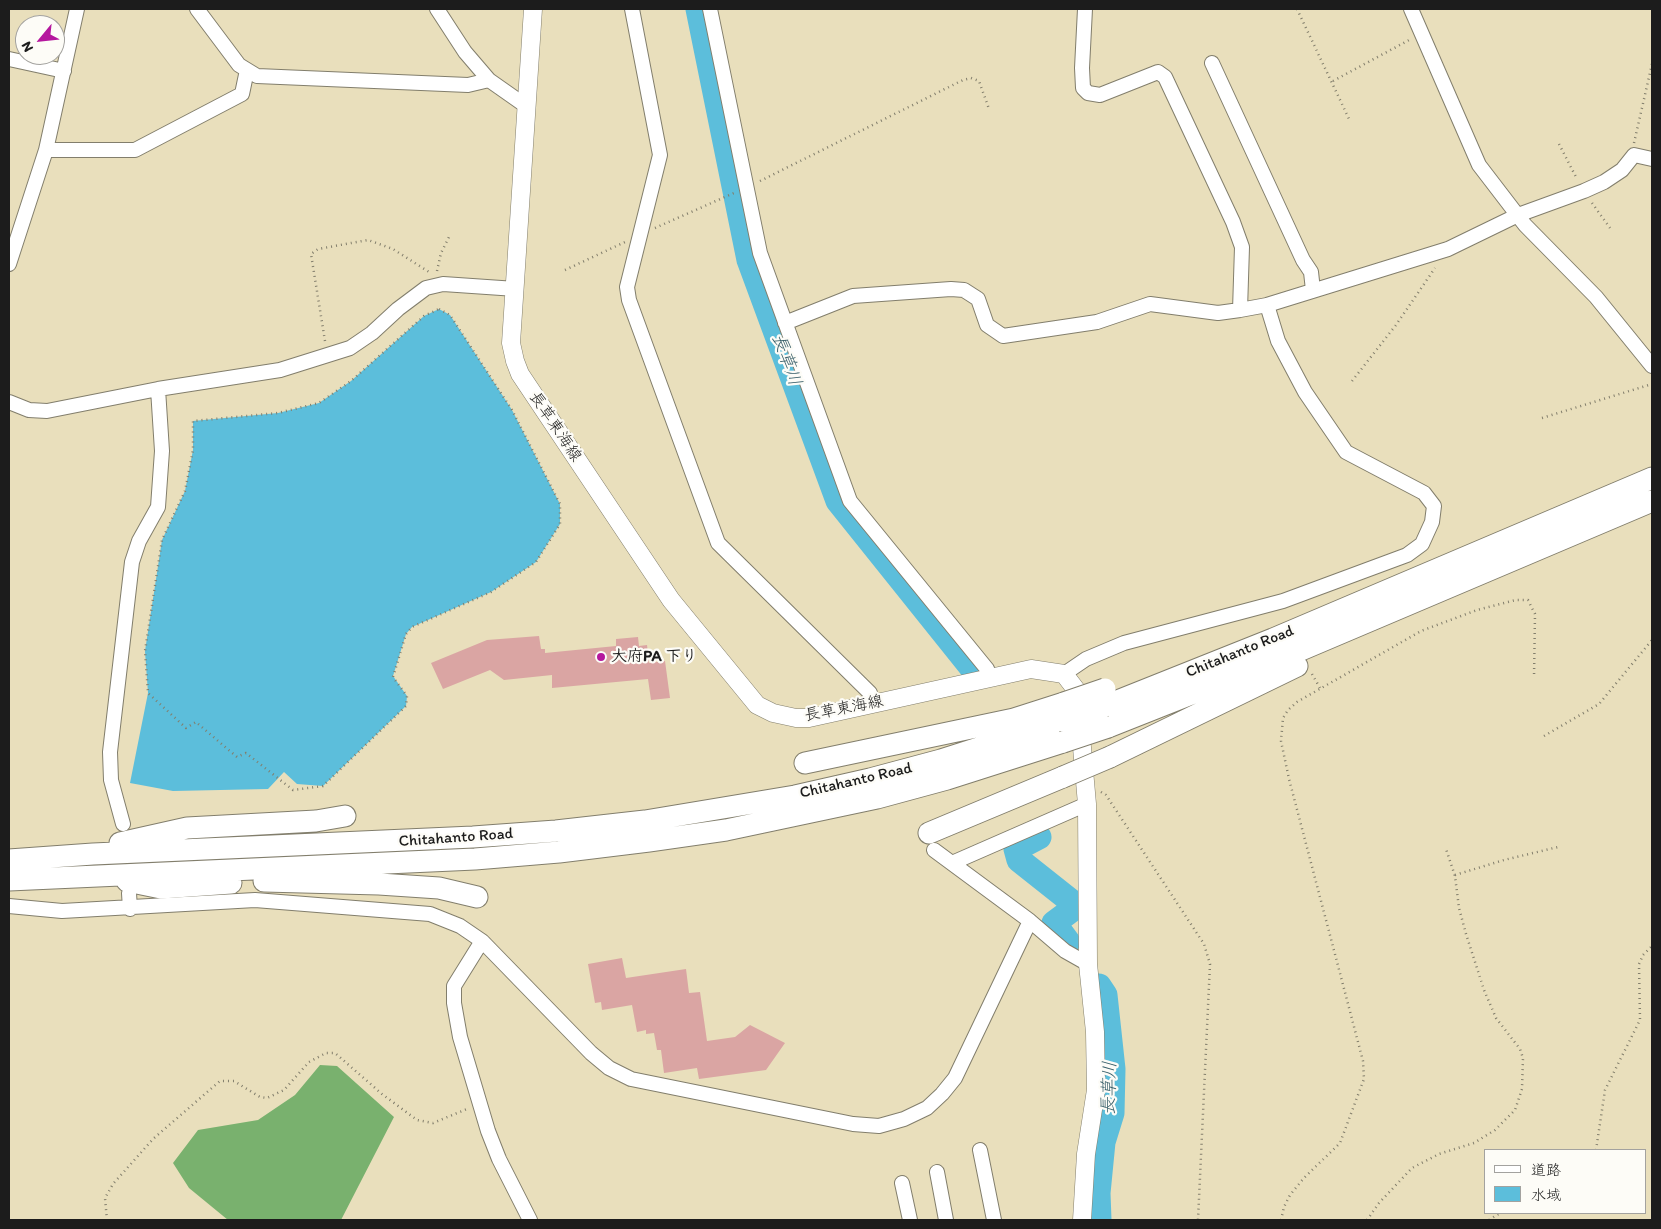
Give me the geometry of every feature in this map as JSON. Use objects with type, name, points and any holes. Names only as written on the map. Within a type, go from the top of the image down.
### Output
[{"type":"highway","points":[[805,764],[1014,719],[1106,707],[1359,603],[1652,478]]},
{"type":"highway","name":"Chitahanto Road","points":[[9,880],[475,859],[558,852],[726,830],[877,798],[1063,742],[1106,707],[1273,662],[1652,501]]},
{"type":"highway","points":[[931,842],[1336,647],[1390,612]]},
{"type":"highway","name":"Chitahanto Road","points":[[9,860],[93,854],[474,838],[556,832],[645,821],[786,797],[870,779],[940,760],[1063,712]]},
{"type":"highway","points":[[9,860],[76,852],[186,828],[316,821],[345,816]]},
{"type":"highway","points":[[97,875],[162,888],[261,881],[379,884],[439,888],[477,897]]},
{"type":"main road","name":"長草東海線","points":[[533,9],[511,343],[520,374],[671,600],[756,705],[773,714],[796,718],[873,704],[1032,669],[1064,674]]},
{"type":"main road","points":[[1064,674],[1077,691],[1086,782],[1088,964],[1095,1032],[1096,1090],[1086,1154],[1082,1220]]},
{"type":"street","points":[[9,264],[46,150],[77,9]]},
{"type":"street","points":[[197,9],[239,64],[257,76],[468,85],[489,80]]},
{"type":"street","points":[[437,9],[464,52],[489,80],[526,106]]},
{"type":"street","points":[[632,9],[660,154],[626,287],[629,300],[718,543],[870,693],[873,704]]},
{"type":"street","points":[[710,9],[760,253],[850,501],[987,669],[992,678]]},
{"type":"street","points":[[1085,9],[1082,68],[1084,88],[1088,93],[1100,95],[1158,72],[1165,77],[1233,222],[1242,246],[1240,310]]},
{"type":"street","points":[[1411,9],[1479,165],[1543,245],[1596,297],[1652,366]]},
{"type":"street","points":[[9,59],[64,71]]},
{"type":"street","points":[[1212,62],[1303,260],[1311,272],[1313,290]]},
{"type":"street","points":[[46,150],[135,150],[242,94],[247,70]]},
{"type":"street","points":[[785,323],[853,296],[951,289],[964,290],[978,299],[987,325],[1003,336],[1097,322],[1150,304],[1218,313],[1267,305],[1448,249],[1518,214],[1604,182],[1622,170],[1634,155],[1652,160]]},
{"type":"street","points":[[9,402],[29,410],[47,411],[158,389],[280,370],[350,348],[372,333],[398,309],[426,288],[443,284],[516,289]]},
{"type":"street","points":[[1064,674],[1086,659],[1124,643],[1283,601],[1407,555],[1422,544],[1432,522],[1434,506],[1424,493],[1346,452],[1305,392],[1278,341],[1267,305]]},
{"type":"street","points":[[122,824],[111,780],[110,752],[132,562],[139,541],[158,507],[162,451],[158,389]]},
{"type":"street","points":[[952,863],[1087,804]]},
{"type":"street","points":[[931,842],[952,863],[1030,921],[1066,952],[1088,964]]},
{"type":"street","points":[[129,893],[130,909]]},
{"type":"street","points":[[9,906],[62,911],[130,909],[255,900],[430,914],[452,923],[482,941],[591,1052],[609,1068],[631,1079],[853,1124],[879,1126],[904,1119],[927,1108],[955,1078],[1030,921]]},
{"type":"street","points":[[482,941],[454,986],[454,1003],[460,1037],[480,1103],[500,1159],[530,1220]]},
{"type":"street","points":[[980,1150],[994,1220]]},
{"type":"street","points":[[937,1172],[946,1220]]},
{"type":"street","points":[[902,1183],[910,1220]]},
{"type":"path","points":[[1297,9],[1333,80],[1350,121]]},
{"type":"path","points":[[1333,80],[1421,34]]},
{"type":"path","points":[[1634,155],[1634,139],[1652,64]]},
{"type":"path","points":[[565,270],[746,187],[963,80],[971,78],[979,81],[990,109]]},
{"type":"path","points":[[327,355],[311,254],[318,249],[368,240],[393,250],[435,276],[441,253],[450,235]]},
{"type":"path","points":[[1352,381],[1396,325],[1431,272],[1447,255],[1448,249]]},
{"type":"path","points":[[439,309],[450,315],[512,410],[560,504],[560,524],[536,562],[491,592],[412,627],[406,634],[393,676],[407,696],[406,706],[323,786],[293,790],[246,753],[238,757],[196,722],[186,728],[148,693],[145,652],[162,540],[185,491],[193,450],[193,421],[278,413],[319,403],[351,382],[424,316],[439,309]]},
{"type":"path","points":[[1542,418],[1652,384]]},
{"type":"path","points":[[1281,1220],[1290,1194],[1340,1142],[1364,1079],[1363,1061],[1281,741],[1283,718],[1288,710],[1320,688],[1443,621],[1522,599],[1528,600],[1535,614],[1534,678]]},
{"type":"path","points":[[1544,736],[1599,704],[1652,640]]},
{"type":"path","points":[[1312,674],[1320,688]]},
{"type":"path","points":[[1086,782],[1106,795],[1204,944],[1210,964],[1198,1220]]},
{"type":"path","points":[[1455,875],[1504,860],[1558,847]]},
{"type":"path","points":[[1367,1220],[1378,1203],[1412,1168],[1439,1154],[1474,1144],[1495,1130],[1515,1110],[1522,1089],[1523,1058],[1520,1049],[1496,1018],[1484,990],[1464,925],[1455,875],[1446,849]]},
{"type":"path","points":[[1596,1149],[1605,1090],[1640,1020],[1639,964],[1643,955],[1652,946]]},
{"type":"path","points":[[107,1220],[105,1198],[113,1184],[153,1139],[220,1081],[234,1082],[260,1097],[267,1098],[284,1090],[309,1062],[326,1053],[335,1053],[382,1094],[417,1120],[433,1123],[480,1103]]},
{"type":"green space","points":[[320,1065],[337,1066],[394,1117],[341,1220],[228,1220],[189,1188],[173,1163],[198,1130],[258,1120],[295,1095]]},
{"type":"water","points":[[439,309],[450,315],[512,410],[560,504],[560,524],[536,562],[491,592],[412,627],[406,634],[393,676],[407,696],[406,706],[323,786],[297,784],[284,772],[268,789],[173,791],[130,783],[148,693],[145,651],[162,540],[185,491],[193,450],[193,421],[278,413],[319,403],[351,381],[424,316]]},
{"type":"building","points":[[539,636],[541,649],[545,649],[545,653],[616,646],[616,639],[638,637],[639,646],[647,645],[649,663],[665,661],[670,698],[651,700],[648,679],[552,688],[552,675],[504,680],[490,670],[443,689],[431,663],[487,640]]},
{"type":"building","points":[[622,958],[626,978],[686,969],[689,993],[700,992],[707,1041],[735,1037],[750,1025],[785,1043],[766,1070],[699,1079],[697,1068],[664,1073],[661,1050],[657,1050],[654,1033],[646,1034],[646,1030],[637,1032],[632,1005],[602,1010],[601,1002],[595,1003],[588,964]]},
{"type":"waterway","name":"長草川","points":[[698,9],[749,260],[838,501],[971,667]]},
{"type":"waterway","name":"長草川","points":[[1039,837],[1016,849],[1019,860],[1077,906],[1054,923],[1068,942]]},
{"type":"waterway","name":"長草川","points":[[1099,986],[1105,995],[1113,1069],[1112,1113],[1103,1142],[1098,1193],[1099,1220]]},
{"type":"place","name":"大府PA 下り","points":[[601,657]]}]
